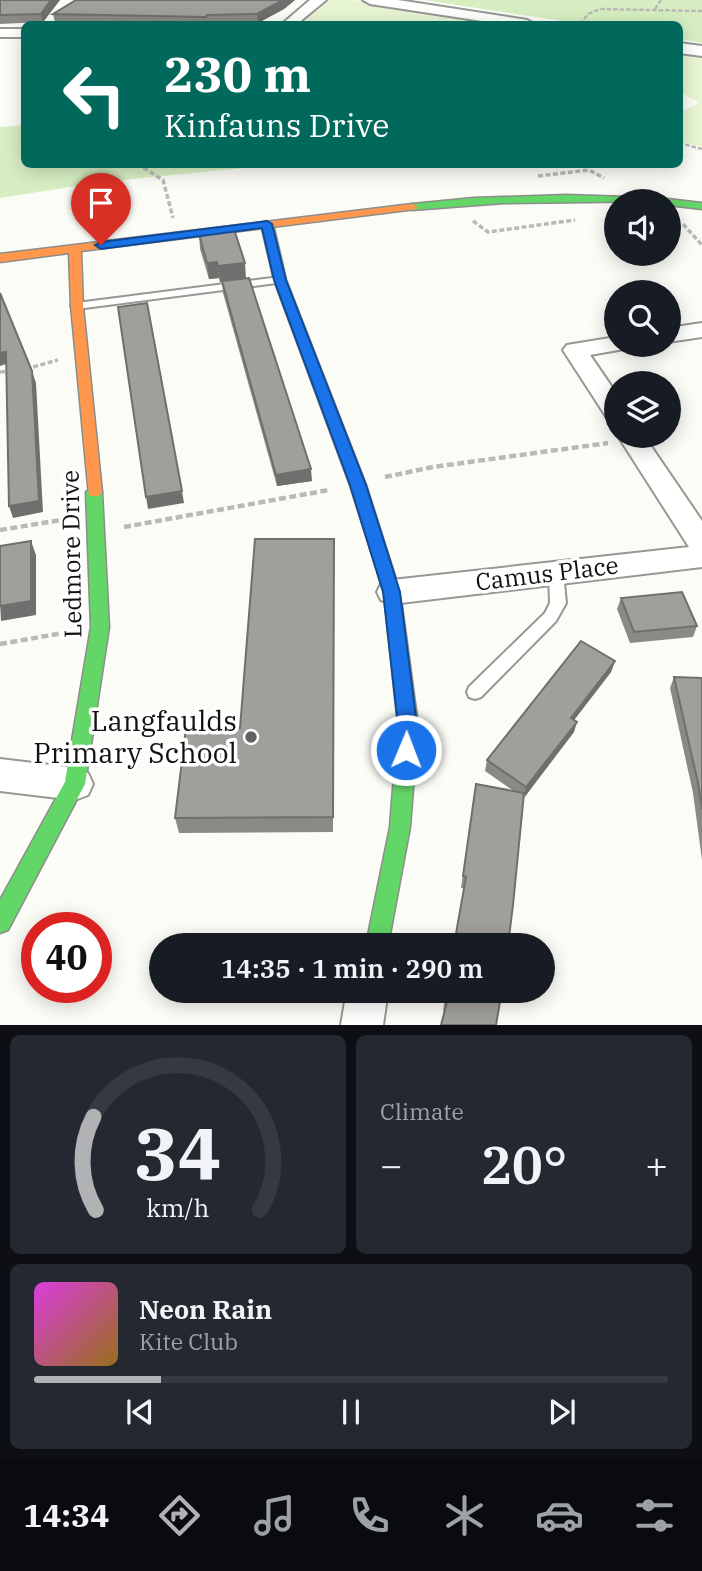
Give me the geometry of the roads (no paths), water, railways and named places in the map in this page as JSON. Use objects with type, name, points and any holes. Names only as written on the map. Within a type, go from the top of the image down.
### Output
[{"type":"street","points":[[293,21],[319,0]]},
{"type":"street","points":[[370,0],[507,21]]},
{"type":"street","points":[[0,33],[21,33]]},
{"type":"street","points":[[683,49],[702,51]]},
{"type":"street","points":[[0,258],[452,202],[570,197],[604,199]]},
{"type":"street","points":[[681,204],[702,206]]},
{"type":"street","points":[[267,224],[280,280],[358,485],[392,592],[408,725],[400,827],[379,933]]},
{"type":"street","name":"Ledmore Drive","points":[[0,922],[75,784],[100,627],[95,514],[77,306],[75,249]]},
{"type":"street","points":[[681,333],[702,330]]},
{"type":"street","points":[[604,346],[575,350],[604,394]]},
{"type":"street","points":[[639,448],[702,544]]},
{"type":"street","name":"Camus Place","points":[[392,592],[702,556]]},
{"type":"street","points":[[0,775],[75,784]]},
{"type":"street","points":[[362,1025],[366,1003]]},
{"type":"lane","points":[[77,306],[280,280]]},
{"type":"lane","points":[[475,692],[551,617],[558,603],[556,573]]},
{"type":"place","name":"Langfaulds Primary School","points":[[251,737]]}]
